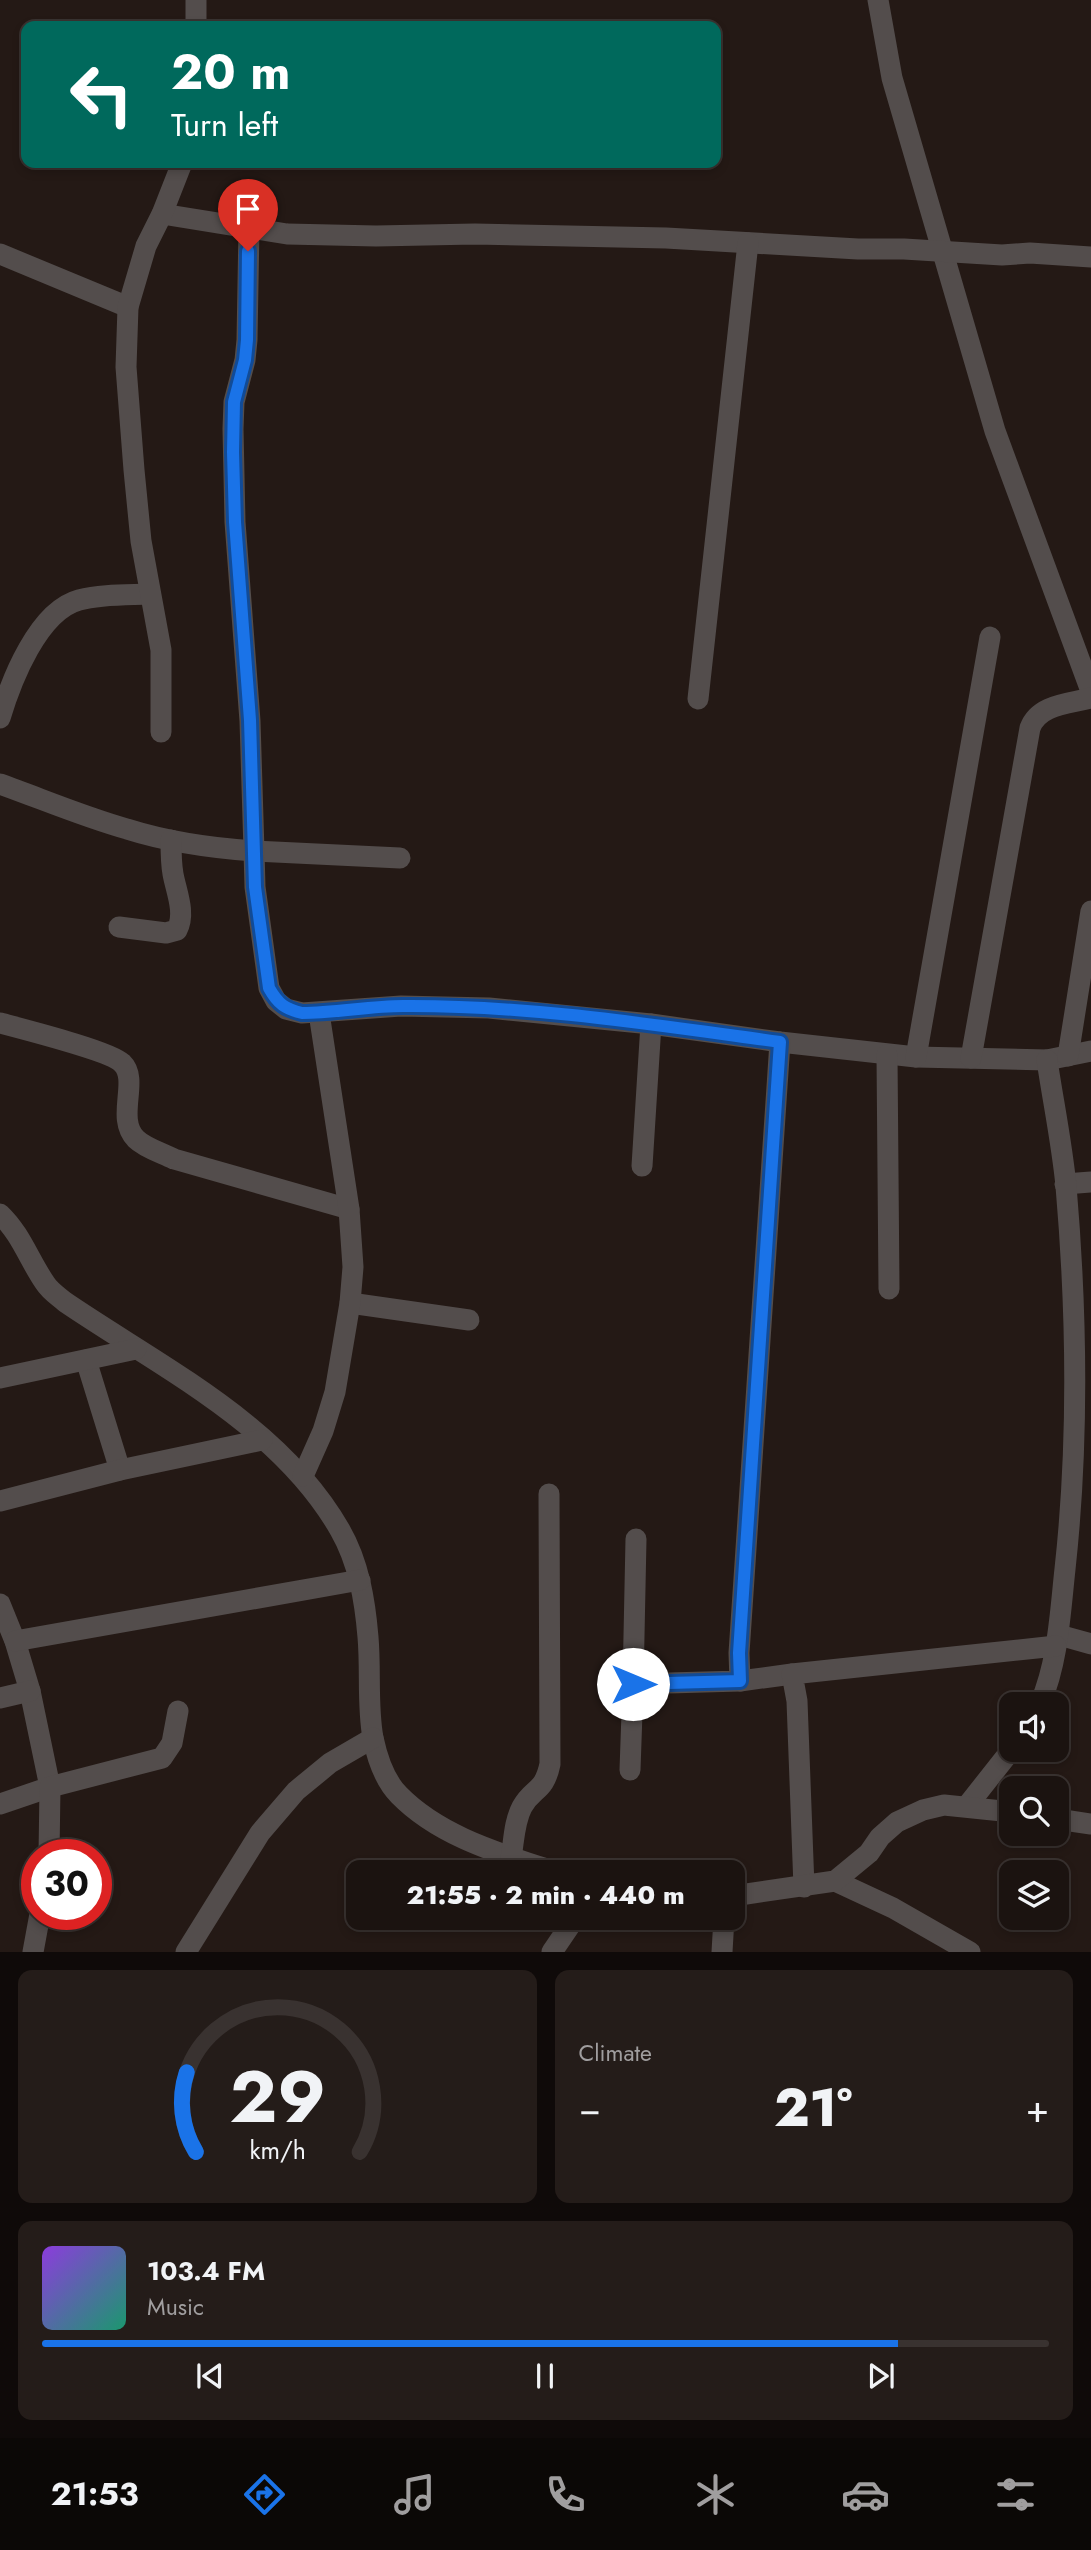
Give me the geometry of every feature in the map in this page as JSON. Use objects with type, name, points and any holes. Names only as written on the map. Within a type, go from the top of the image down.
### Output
[{"type":"street","points":[[196,0],[196,21]]},
{"type":"street","points":[[878,0],[892,78],[995,431],[1091,691]]},
{"type":"street","points":[[161,732],[163,678],[141,541],[126,367],[128,307],[146,246],[180,168]]},
{"type":"street","points":[[162,214],[287,234],[323,236],[475,234],[666,238],[1002,256],[1030,253],[1091,257]]},
{"type":"street","points":[[249,228],[247,340],[245,360],[234,402],[235,522],[250,720],[255,887],[269,988],[276,1001],[286,1009],[319,1013],[401,1006],[489,1008],[651,1024],[916,1057],[1057,1058],[1091,1051]]},
{"type":"street","points":[[698,699],[748,243]]},
{"type":"street","points":[[0,254],[128,307]]},
{"type":"street","points":[[0,718],[22,658],[54,615],[78,600],[150,594]]},
{"type":"street","points":[[916,1057],[990,638]]},
{"type":"street","points":[[971,1059],[1030,728],[1034,718],[1044,710],[1091,698]]},
{"type":"street","points":[[0,784],[126,829],[217,849],[400,858]]},
{"type":"street","points":[[119,927],[166,933],[177,930],[180,925],[171,840]]},
{"type":"street","points":[[1045,1692],[1049,1683],[1082,1494],[1076,1410],[1083,1331],[1065,1184],[1057,1058],[1091,911]]},
{"type":"street","points":[[303,1476],[323,1431],[335,1392],[350,1303],[353,1266],[349,1209],[319,1013]]},
{"type":"street","points":[[0,1023],[122,1062],[128,1072],[128,1124],[136,1139],[151,1148],[174,1159],[349,1209]]},
{"type":"street","points":[[642,1166],[651,1024]]},
{"type":"street","points":[[740,1681],[739,1653],[780,1042]]},
{"type":"street","points":[[887,1055],[889,1289]]},
{"type":"street","points":[[1065,1184],[1091,1182]]},
{"type":"street","points":[[0,1214],[11,1224],[23,1242],[47,1287],[65,1302],[218,1403],[303,1476],[342,1533],[360,1580],[370,1655],[373,1738],[382,1769],[398,1794],[442,1827],[517,1860]]},
{"type":"street","points":[[350,1303],[469,1320]]},
{"type":"street","points":[[0,1378],[136,1349]]},
{"type":"street","points":[[86,1360],[120,1470]]},
{"type":"street","points":[[0,1501],[120,1470],[262,1440]]},
{"type":"street","points":[[511,1858],[521,1809],[547,1779],[550,1764],[549,1494]]},
{"type":"street","points":[[630,1770],[636,1539]]},
{"type":"street","points":[[15,1641],[360,1580]]},
{"type":"street","points":[[0,1604],[15,1641],[30,1691],[50,1787],[48,1839]]},
{"type":"street","points":[[633,1684],[740,1681],[1057,1640],[1091,1644]]},
{"type":"street","points":[[792,1674],[797,1701],[804,1887]]},
{"type":"street","points":[[0,1698],[30,1691]]},
{"type":"street","points":[[0,1804],[50,1787],[162,1758],[172,1743],[178,1711]]},
{"type":"street","points":[[186,1951],[260,1833],[296,1791],[330,1763],[373,1738]]},
{"type":"street","points":[[967,1806],[1002,1762]]},
{"type":"street","points":[[745,1894],[835,1881],[869,1853],[880,1837],[897,1822],[923,1810],[944,1805],[999,1810]]},
{"type":"street","points":[[1069,1821],[1091,1824]]},
{"type":"street","points":[[835,1881],[893,1908],[970,1951]]},
{"type":"street","points":[[33,1951],[37,1930]]},
{"type":"street","points":[[552,1951],[567,1930]]},
{"type":"street","points":[[722,1951],[723,1930]]},
{"type":"route","points":[[248,251],[247,340],[245,360],[234,402],[235,522],[250,720],[255,887],[269,988],[276,1001],[286,1009],[302,1013],[401,1006],[489,1008],[651,1024],[780,1042],[739,1653],[740,1681],[633,1684]]}]
